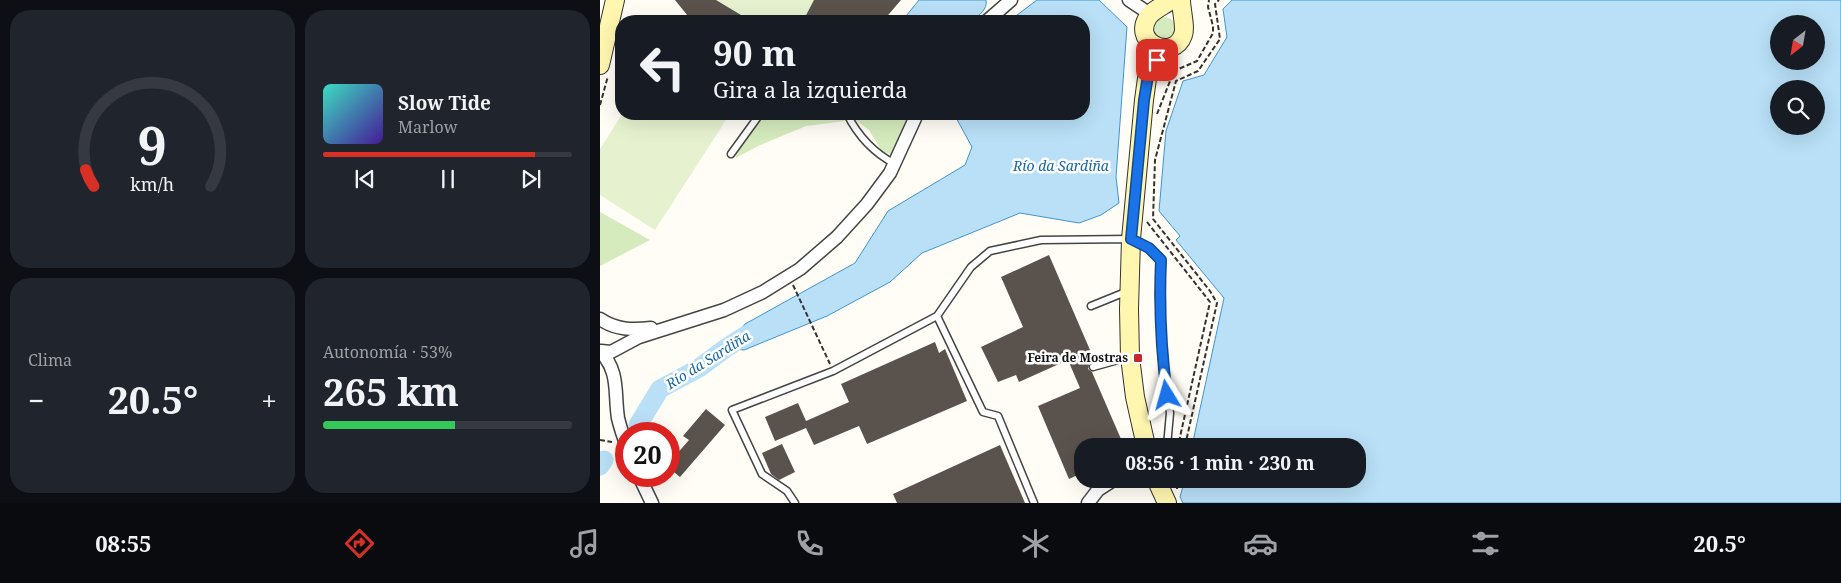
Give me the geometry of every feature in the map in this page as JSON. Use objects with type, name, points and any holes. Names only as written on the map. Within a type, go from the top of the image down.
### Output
[{"type":"main road","points":[[600,65],[615,0]]},
{"type":"main road","points":[[1149,70],[1183,36],[1181,0]]},
{"type":"main road","points":[[1144,438],[1135,397],[1130,356],[1131,239],[1144,100],[1149,70],[1150,43],[1144,26],[1160,8],[1172,10],[1182,18]]},
{"type":"main road","points":[[1150,43],[1158,48],[1171,48]]},
{"type":"main road","points":[[1162,488],[1173,499]]},
{"type":"street","points":[[994,15],[1011,0]]},
{"type":"street","points":[[1129,0],[1160,8]]},
{"type":"street","points":[[600,351],[611,352],[639,337],[738,304],[778,283],[800,268],[852,222],[885,181],[895,164],[914,120]]},
{"type":"street","points":[[600,319],[613,327],[631,329],[676,326]]},
{"type":"street","points":[[600,351],[613,370],[619,422]]},
{"type":"street","points":[[644,487],[652,503]]},
{"type":"street","points":[[1088,503],[1101,488]]},
{"type":"lane","points":[[732,154],[756,120]]},
{"type":"lane","points":[[851,120],[863,139],[876,153],[895,164]]},
{"type":"lane","points":[[795,503],[788,491],[762,474],[732,410],[833,371],[937,316],[971,266],[990,251],[1041,240],[1131,239],[1149,248],[1161,260],[1159,294],[1162,358],[1170,413],[1168,438]]},
{"type":"lane","points":[[1091,306],[1130,291]]},
{"type":"lane","points":[[937,316],[983,412],[998,416],[1034,503]]},
{"type":"lane","points":[[1093,367],[1130,356]]},
{"type":"path","points":[[1156,117],[1174,71],[1198,61],[1213,33],[1208,7],[1209,0]]},
{"type":"path","points":[[1187,438],[1217,303],[1210,291],[1153,219],[1155,160],[1176,81],[1198,71],[1220,39],[1216,4],[1218,0]]},
{"type":"path","points":[[1145,219],[1210,302],[1180,438]]},
{"type":"path","points":[[1162,248],[1171,241]]},
{"type":"path","points":[[797,293],[833,371]]},
{"type":"green space","points":[[675,0],[847,0],[839,15],[687,15]]},
{"type":"green space","points":[[1164,17],[1172,21],[1176,29],[1172,37],[1164,41],[1156,37],[1152,29],[1156,21]]},
{"type":"green space","points":[[618,120],[726,120],[655,230],[600,195],[600,149]]},
{"type":"green space","points":[[761,120],[845,121],[806,126],[758,146],[736,158],[736,155]]},
{"type":"green space","points":[[855,120],[906,120],[891,154],[881,150],[869,130]]},
{"type":"green space","points":[[600,212],[650,240],[600,266]]},
{"type":"water","points":[[919,0],[986,0],[986,6],[979,15],[907,15]]},
{"type":"water","name":"Río da Sardiña","points":[[1037,0],[1099,0],[1127,27],[1116,177],[1119,203],[1101,215],[1079,223],[1020,213],[922,253],[890,282],[827,316],[744,350],[726,348],[745,324],[855,263],[888,211],[965,165],[972,147],[957,120],[1090,120],[1090,15],[1017,15]]},
{"type":"water","points":[[1232,0],[1841,0],[1841,503],[1183,503],[1180,497],[1182,488],[1366,488],[1366,438],[1194,438],[1224,298],[1176,240],[1180,236],[1159,211],[1166,131],[1183,81],[1204,75],[1227,37],[1223,9]]},
{"type":"building","points":[[675,0],[716,0],[741,15],[687,15]]},
{"type":"building","points":[[814,0],[901,0],[888,15],[806,15]]},
{"type":"building","points":[[1049,255],[1090,350],[1084,353],[1089,365],[1088,369],[1092,372],[1121,438],[1074,438],[1074,477],[1069,479],[1038,406],[1080,388],[1068,360],[1019,382],[1016,375],[998,382],[981,347],[1023,327],[1001,277]]},
{"type":"building","points":[[935,342],[939,353],[945,349],[967,401],[867,444],[859,426],[814,445],[806,428],[775,441],[765,417],[798,403],[806,421],[849,402],[841,384]]},
{"type":"building","points":[[706,409],[725,425],[680,477],[680,450],[689,440],[683,436]]},
{"type":"building","points":[[782,444],[795,472],[779,480],[771,474],[762,453]]},
{"type":"building","points":[[1000,445],[1025,503],[897,503],[893,494]]},
{"type":"waterway","name":"Río da Sardiña","points":[[640,422],[660,389],[699,368],[746,335]]},
{"type":"waterway","name":"Río da Sardiña","points":[[600,466],[604,460]]},
{"type":"place","name":"Feira de Mostras","points":[[1138,358]]},
{"type":"route","points":[[1157,60],[1149,70],[1144,100],[1131,239],[1149,248],[1161,260],[1159,294],[1162,358],[1167,395]]}]
